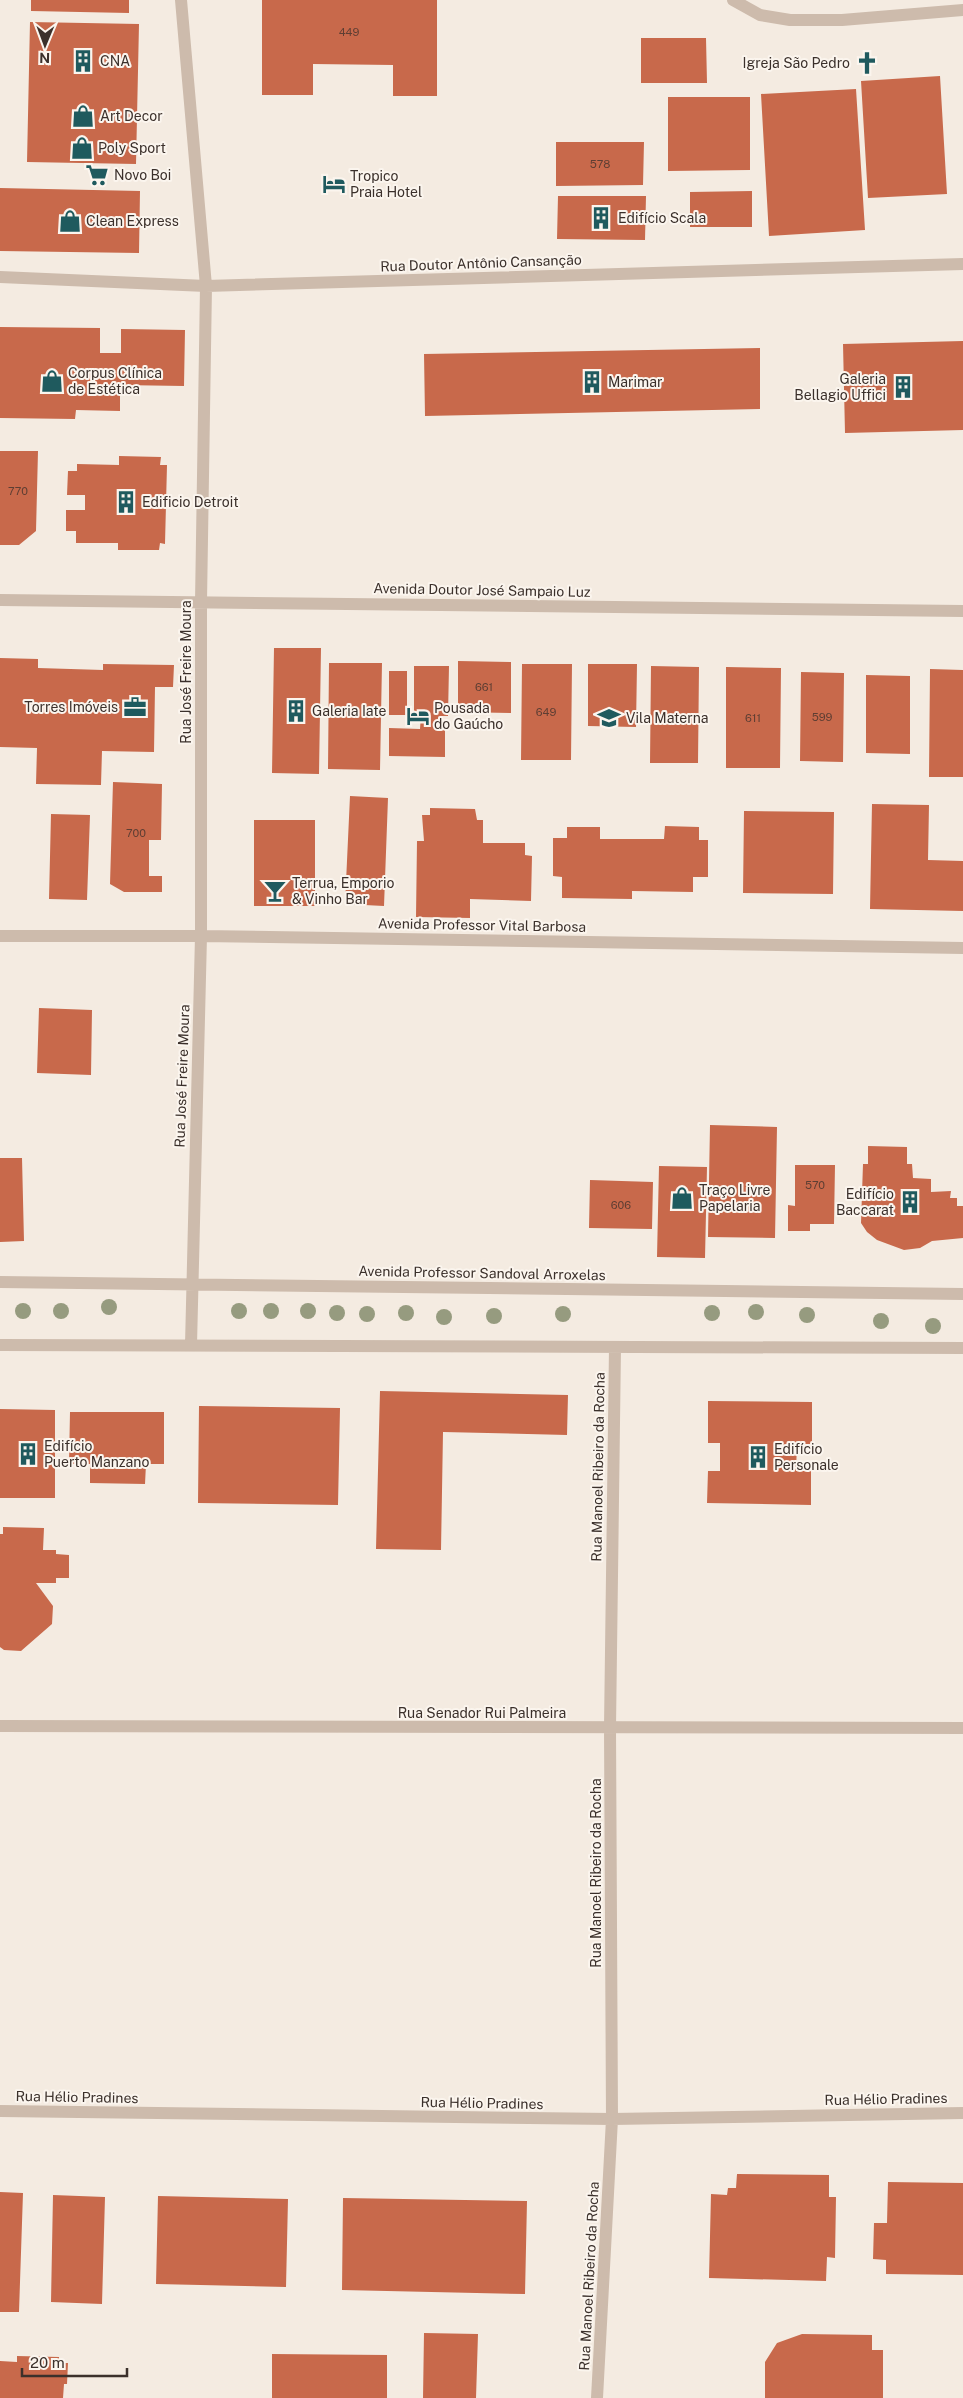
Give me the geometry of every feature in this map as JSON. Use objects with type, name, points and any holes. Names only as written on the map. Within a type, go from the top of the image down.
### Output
[{"type":"street","name":"Rua José Freire Moura","points":[[181,0],[206,286],[201,602],[201,936],[191,1345]]},
{"type":"street","points":[[733,0],[760,15],[790,20],[842,20],[963,10]]},
{"type":"street","points":[[962,0],[963,4]]},
{"type":"street","name":"Rua Doutor Antônio Cansanção","points":[[0,277],[206,286],[963,264]]},
{"type":"street","name":"Avenida Doutor José Sampaio Luz","points":[[0,600],[963,611]]},
{"type":"street","name":"Avenida Professor Vital Barbosa","points":[[0,936],[201,936],[963,948]]},
{"type":"street","name":"Avenida Professor Sandoval Arroxelas","points":[[0,1282],[963,1294]]},
{"type":"street","points":[[0,1345],[963,1348]]},
{"type":"street","name":"Rua Manoel Ribeiro da Rocha","points":[[597,2398],[612,2120],[610,1728],[615,1346]]},
{"type":"street","name":"Rua Senador Rui Palmeira","points":[[0,1726],[963,1728]]},
{"type":"street","name":"Rua Hélio Pradines","points":[[0,2111],[612,2120],[963,2113]]},
{"type":"building","points":[[31,0],[129,0],[129,13],[31,11]]},
{"type":"building","points":[[262,0],[437,0],[437,96],[393,96],[393,65],[313,64],[313,95],[262,95]]},
{"type":"building","points":[[30,22],[139,24],[136,164],[27,162]]},
{"type":"building","points":[[641,38],[706,38],[707,83],[641,83]]},
{"type":"building","points":[[940,76],[947,194],[868,198],[861,81]]},
{"type":"building","points":[[856,89],[865,230],[769,236],[761,94]]},
{"type":"building","points":[[668,97],[750,97],[750,170],[668,171]]},
{"type":"building","points":[[556,142],[644,142],[643,185],[556,186]]},
{"type":"building","name":"Clean Express","points":[[0,188],[140,191],[139,253],[0,251]]},
{"type":"building","points":[[752,191],[752,227],[690,227],[690,192]]},
{"type":"building","name":"Edifício Scala","points":[[558,196],[646,196],[645,240],[557,239]]},
{"type":"building","points":[[0,327],[100,328],[100,353],[121,353],[121,329],[185,330],[184,386],[120,385],[120,411],[76,410],[75,419],[0,418]]},
{"type":"building","name":"Galeria Bellagio Uffici","points":[[963,341],[963,430],[845,433],[843,344]]},
{"type":"building","name":"Marimar","points":[[760,348],[760,409],[425,416],[424,354]]},
{"type":"building","points":[[0,451],[38,451],[36,531],[19,545],[0,545]]},
{"type":"building","name":"Edificio Detroit","points":[[119,456],[161,457],[160,465],[167,465],[165,544],[160,543],[159,550],[118,550],[118,543],[76,543],[76,531],[66,531],[66,510],[85,510],[85,495],[67,495],[68,471],[77,471],[77,464],[119,465]]},
{"type":"building","name":"Galeria Iate","points":[[274,648],[321,648],[319,774],[272,773]]},
{"type":"building","points":[[0,658],[38,659],[38,668],[103,670],[103,664],[174,665],[173,687],[155,687],[154,752],[102,751],[101,785],[36,784],[37,748],[0,747]]},
{"type":"building","points":[[458,661],[511,662],[511,713],[458,712]]},
{"type":"building","points":[[329,663],[382,663],[380,770],[328,769]]},
{"type":"building","points":[[522,664],[572,664],[571,760],[521,760]]},
{"type":"building","points":[[588,664],[637,664],[636,727],[588,726]]},
{"type":"building","points":[[414,666],[449,666],[448,716],[440,716],[439,729],[445,729],[445,757],[389,756],[389,728],[420,729],[421,715],[414,715]]},
{"type":"building","points":[[651,666],[699,667],[698,763],[650,763]]},
{"type":"building","points":[[726,667],[781,668],[780,768],[726,768]]},
{"type":"building","points":[[930,669],[963,670],[963,777],[929,777]]},
{"type":"building","points":[[389,671],[407,671],[407,715],[389,715]]},
{"type":"building","points":[[801,672],[844,673],[843,762],[800,761]]},
{"type":"building","points":[[866,675],[910,676],[910,754],[866,753]]},
{"type":"building","points":[[113,782],[162,784],[161,840],[149,840],[149,876],[162,876],[162,892],[124,892],[110,884]]},
{"type":"building","points":[[350,796],[388,798],[384,906],[345,904]]},
{"type":"building","points":[[872,804],[929,805],[928,860],[963,861],[963,911],[870,909]]},
{"type":"building","points":[[430,808],[475,809],[477,820],[483,820],[483,843],[525,843],[525,855],[532,856],[531,901],[470,899],[470,918],[416,917],[417,841],[424,841],[422,815],[430,815]]},
{"type":"building","points":[[744,811],[834,812],[833,894],[743,893]]},
{"type":"building","points":[[51,814],[90,815],[87,900],[49,899]]},
{"type":"building","points":[[254,820],[315,820],[315,906],[254,906]]},
{"type":"building","points":[[665,826],[699,827],[699,840],[708,840],[708,877],[693,877],[693,892],[632,891],[632,899],[562,898],[562,877],[553,876],[553,838],[567,838],[567,827],[600,827],[600,839],[664,839]]},
{"type":"building","points":[[39,1008],[92,1010],[91,1075],[37,1073]]},
{"type":"building","points":[[710,1125],[777,1127],[775,1238],[708,1237]]},
{"type":"building","name":"Edifício Baccarat","points":[[868,1146],[907,1147],[907,1164],[912,1164],[913,1178],[931,1179],[931,1192],[951,1191],[950,1198],[957,1198],[957,1206],[963,1206],[963,1238],[932,1241],[920,1248],[904,1250],[877,1240],[867,1232],[861,1223],[863,1164],[868,1164]]},
{"type":"building","points":[[0,1158],[22,1158],[24,1241],[0,1242]]},
{"type":"building","points":[[795,1165],[835,1165],[834,1224],[810,1224],[810,1231],[788,1231],[788,1205],[795,1206]]},
{"type":"building","name":"Traço Livre Papelaria","points":[[659,1166],[707,1167],[705,1258],[657,1257]]},
{"type":"building","points":[[590,1180],[653,1182],[652,1229],[589,1228]]},
{"type":"building","points":[[380,1391],[568,1395],[567,1435],[443,1432],[441,1550],[376,1549]]},
{"type":"building","name":"Edifício Personale","points":[[708,1401],[812,1402],[812,1444],[797,1444],[796,1471],[811,1471],[811,1505],[707,1503],[708,1471],[720,1471],[720,1443],[708,1443]]},
{"type":"building","points":[[199,1406],[340,1408],[338,1505],[198,1503]]},
{"type":"building","name":"Edifício Puerto Manzano","points":[[0,1409],[55,1410],[55,1498],[0,1498]]},
{"type":"building","points":[[70,1412],[164,1412],[164,1464],[146,1464],[145,1484],[90,1483],[90,1464],[69,1464]]},
{"type":"building","points":[[3,1527],[44,1528],[43,1550],[56,1550],[56,1554],[69,1555],[69,1578],[56,1578],[56,1583],[36,1583],[53,1606],[52,1624],[21,1651],[4,1650],[0,1647],[0,1534],[3,1534]]},
{"type":"building","points":[[737,2174],[829,2175],[829,2197],[836,2197],[835,2258],[827,2257],[826,2281],[709,2278],[711,2194],[727,2195],[728,2188],[736,2188]]},
{"type":"building","points":[[888,2182],[963,2183],[963,2275],[886,2274],[886,2260],[873,2259],[874,2223],[887,2223]]},
{"type":"building","points":[[0,2192],[23,2193],[19,2312],[0,2312]]},
{"type":"building","points":[[53,2195],[105,2197],[102,2304],[51,2302]]},
{"type":"building","points":[[158,2196],[288,2199],[286,2287],[156,2284]]},
{"type":"building","points":[[343,2198],[527,2201],[525,2294],[342,2290]]},
{"type":"building","points":[[424,2333],[478,2334],[476,2398],[423,2398]]},
{"type":"building","points":[[802,2334],[872,2335],[872,2350],[883,2350],[883,2398],[765,2398],[765,2362],[777,2343]]},
{"type":"building","points":[[272,2354],[387,2355],[387,2398],[272,2398]]},
{"type":"building","points":[[17,2356],[59,2357],[59,2363],[68,2363],[67,2384],[64,2384],[63,2398],[0,2398],[0,2361],[17,2362]]},
{"type":"place","name":"CNA","points":[[83,61]]},
{"type":"place","name":"Igreja São Pedro","points":[[867,63]]},
{"type":"place","name":"Art Decor","points":[[83,116]]},
{"type":"place","name":"Poly Sport","points":[[82,148]]},
{"type":"place","name":"Novo Boi","points":[[97,175]]},
{"type":"place","name":"Tropico Praia Hotel","points":[[334,184]]},
{"type":"place","name":"Edifício Scala","points":[[601,218]]},
{"type":"place","name":"Clean Express","points":[[70,221]]},
{"type":"place","name":"Corpus Clínica de Estética","points":[[52,381]]},
{"type":"place","name":"Marimar","points":[[592,382]]},
{"type":"place","name":"Galeria Bellagio Uffici","points":[[903,387]]},
{"type":"place","name":"Edificio Detroit","points":[[126,502]]},
{"type":"place","name":"Torres Imóveis","points":[[135,707]]},
{"type":"place","name":"Galeria Iate","points":[[296,711]]},
{"type":"place","name":"Pousada do Gaúcho","points":[[418,716]]},
{"type":"place","name":"Vila Materna","points":[[609,718]]},
{"type":"place","name":"Terrua, Emporio & Vinho Bar","points":[[275,891]]},
{"type":"place","name":"Traço Livre Papelaria","points":[[682,1198]]},
{"type":"place","name":"Edifício Baccarat","points":[[910,1202]]},
{"type":"place","name":"Edifício Puerto Manzano","points":[[28,1454]]},
{"type":"place","name":"Edifício Personale","points":[[758,1457]]}]
